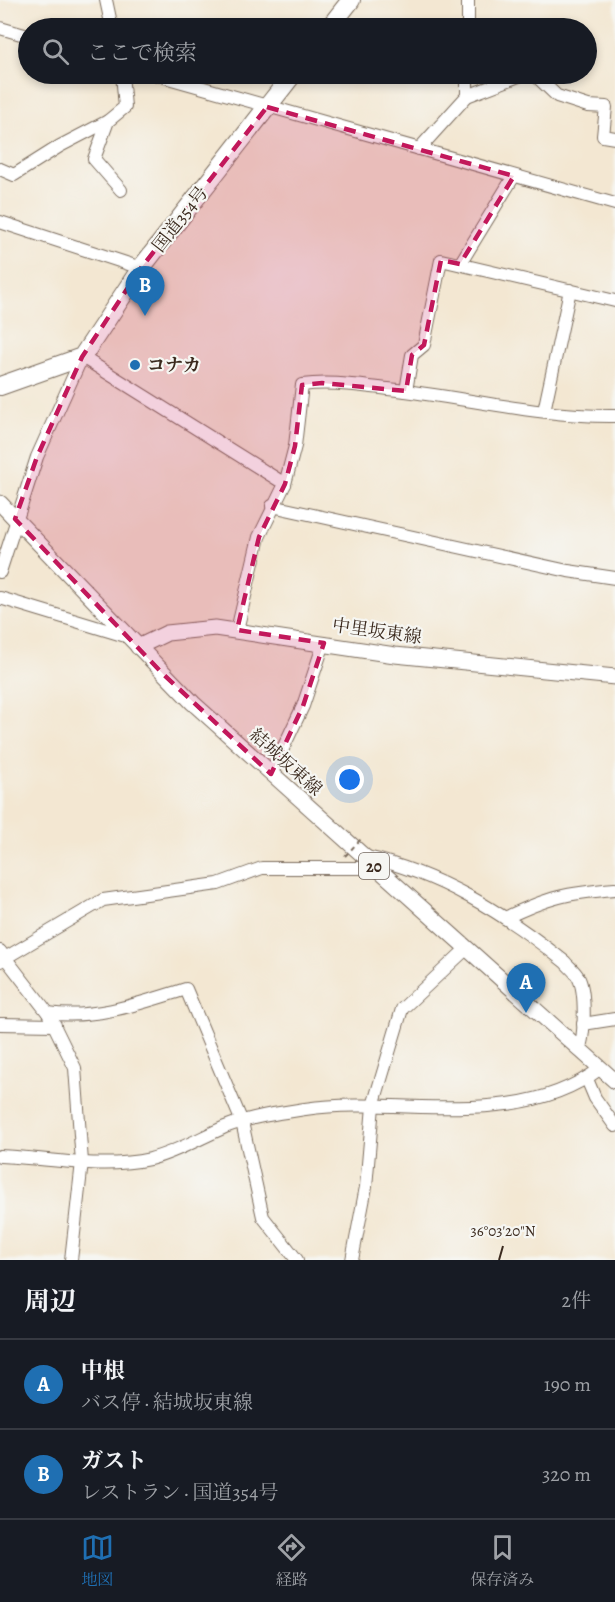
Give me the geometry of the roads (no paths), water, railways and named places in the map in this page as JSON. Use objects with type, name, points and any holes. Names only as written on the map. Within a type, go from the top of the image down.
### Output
[{"type":"highway","points":[[337,18],[351,0]]},
{"type":"highway","name":"国道354号","points":[[82,357],[141,268],[285,84]]},
{"type":"highway","points":[[0,386],[82,357]]},
{"type":"main road","name":"結城坂東線","points":[[0,503],[193,703],[615,1081]]},
{"type":"main road","name":"中里坂東線","points":[[133,642],[175,632],[215,628],[395,655],[615,677]]},
{"type":"street","points":[[106,0],[110,18]]},
{"type":"street","points":[[468,0],[468,18]]},
{"type":"street","points":[[0,28],[18,33]]},
{"type":"street","points":[[0,169],[14,176],[60,146],[108,121],[124,107],[123,84]]},
{"type":"street","points":[[188,84],[615,204]]},
{"type":"street","points":[[467,84],[467,96]]},
{"type":"street","points":[[419,149],[467,96],[498,84]]},
{"type":"street","points":[[544,84],[557,96],[588,106],[606,107],[603,136],[615,138]]},
{"type":"street","points":[[108,121],[94,159],[121,190]]},
{"type":"street","points":[[460,264],[514,176]]},
{"type":"street","points":[[0,222],[141,268]]},
{"type":"street","points":[[406,391],[412,355],[424,345],[441,260],[615,301]]},
{"type":"street","points":[[544,411],[570,290]]},
{"type":"street","points":[[0,572],[15,519],[37,457],[82,357],[285,484]]},
{"type":"street","points":[[237,630],[260,537],[272,506],[285,484],[295,446],[302,385],[322,382],[406,391],[544,411],[615,416]]},
{"type":"street","points":[[272,506],[568,571],[615,578]]},
{"type":"street","points":[[0,598],[133,642]]},
{"type":"street","points":[[271,774],[303,706],[324,643]]},
{"type":"street","points":[[361,855],[415,869],[475,897],[542,943],[578,975],[582,986],[583,1024],[583,1041],[579,1049]]},
{"type":"street","points":[[71,1260],[82,1162],[75,1068],[48,1012],[2,957],[103,900],[152,896],[218,884],[262,868],[376,868]]},
{"type":"street","points":[[506,918],[545,899],[615,889]]},
{"type":"street","points":[[352,1260],[366,1187],[373,1106],[402,1010],[466,949]]},
{"type":"street","points":[[48,1012],[67,1016],[101,1013],[186,989],[242,1122],[263,1217],[297,1260]]},
{"type":"street","points":[[583,1024],[615,1019]]},
{"type":"street","points":[[0,1024],[55,1025]]},
{"type":"street","points":[[0,1156],[117,1163],[149,1159],[190,1145],[225,1127],[307,1108],[515,1105],[558,1093],[601,1068]]},
{"type":"street","points":[[587,1078],[596,1098],[615,1126]]},
{"type":"place","name":"ガスト","points":[[145,316]]},
{"type":"place","name":"コナカ","points":[[135,365]]},
{"type":"place","name":"中根","points":[[526,1013]]}]
